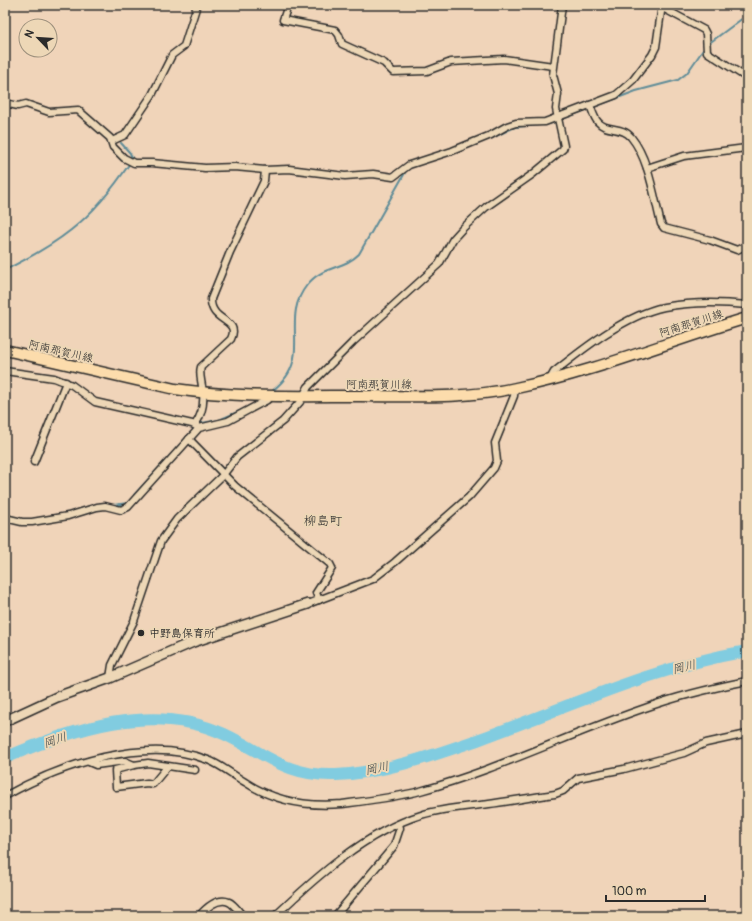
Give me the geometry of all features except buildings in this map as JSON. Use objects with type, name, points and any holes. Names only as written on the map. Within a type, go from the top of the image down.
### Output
[{"type":"main road","name":"阿南那賀川線","points":[[5,350],[175,390],[204,394],[271,396],[466,395],[515,388],[549,380],[747,318]]},
{"type":"street","points":[[112,141],[125,135],[152,95],[172,55],[184,46],[197,5]]},
{"type":"street","points":[[288,5],[283,20],[335,30],[339,35],[342,44],[384,63],[393,72],[428,71],[451,62],[504,59],[553,66]]},
{"type":"street","points":[[110,678],[112,665],[134,621],[161,541],[166,532],[192,503],[223,475],[237,456],[283,421],[303,396],[308,387],[353,342],[440,264],[453,239],[463,228],[486,207],[524,181],[563,149],[564,146],[556,109],[558,94],[553,75],[562,5]]},
{"type":"street","points":[[5,103],[18,106],[26,104],[49,112],[78,110],[112,141],[113,147],[124,158],[134,163],[152,163],[204,168],[235,167],[265,170],[290,169],[345,176],[373,174],[393,177],[408,165],[452,151],[491,135],[507,126],[516,123],[545,122],[559,119],[591,108],[616,95],[625,89],[652,56],[656,47],[662,6],[704,30],[706,34],[707,52],[747,78]]},
{"type":"street","points":[[591,108],[598,122],[604,126],[626,132],[631,137],[647,168],[661,224],[664,228],[737,250],[747,245]]},
{"type":"street","points":[[647,168],[684,156],[746,148],[747,144]]},
{"type":"street","points":[[5,518],[22,522],[32,522],[68,516],[97,507],[105,506],[121,510],[128,507],[189,439],[197,427],[203,410],[204,394],[200,372],[201,367],[231,339],[233,333],[231,325],[214,313],[211,307],[211,299],[230,252],[264,181],[265,170]]},
{"type":"street","points":[[549,380],[554,372],[598,339],[646,314],[664,307],[720,303],[747,304]]},
{"type":"street","points":[[5,371],[66,382],[95,402],[197,427],[228,421],[255,407],[271,396]]},
{"type":"street","points":[[34,462],[66,382]]},
{"type":"street","points":[[5,721],[57,697],[110,678],[193,642],[308,604],[373,579],[395,562],[469,497],[494,468],[497,461],[494,443],[514,396],[515,388]]},
{"type":"street","points":[[189,439],[223,475],[330,564],[332,568],[316,593],[319,600]]},
{"type":"street","points":[[5,796],[45,777],[89,762],[144,750],[187,754],[208,760],[268,795],[287,802],[302,805],[343,804],[418,792],[470,774],[644,708],[678,697],[747,681]]},
{"type":"street","points":[[275,916],[329,868],[354,850],[399,824],[420,815],[442,810],[555,794],[563,791],[578,778],[624,769],[684,753],[706,743],[747,734]]},
{"type":"street","points":[[89,762],[96,765],[125,761],[134,765]]},
{"type":"street","points":[[167,767],[153,784],[146,783],[116,787],[115,770],[134,765],[148,763],[167,767],[178,766],[195,770]]},
{"type":"street","points":[[335,916],[394,846],[400,828],[399,824]]},
{"type":"street","points":[[199,916],[212,903],[226,901],[230,902],[243,916]]},
{"type":"waterway","points":[[708,44],[747,15]]},
{"type":"waterway","points":[[434,160],[494,137],[515,127],[549,124],[636,91],[678,80],[687,73],[705,47]]},
{"type":"waterway","points":[[121,143],[130,153],[133,160]]},
{"type":"waterway","points":[[5,270],[47,247],[79,223],[103,199],[130,163]]},
{"type":"waterway","points":[[271,392],[288,374],[293,363],[295,352],[296,308],[300,296],[307,285],[320,274],[346,263],[359,254],[406,171],[413,166]]},
{"type":"waterway","points":[[198,426],[202,423],[219,420],[242,410]]},
{"type":"waterway","points":[[134,495],[188,436]]},
{"type":"waterway","points":[[113,505],[128,503]]},
{"type":"waterway","points":[[5,514],[14,517]]},
{"type":"waterway","name":"岡川","points":[[5,758],[58,737],[85,729],[141,719],[169,720],[197,724],[224,734],[289,768],[319,775],[354,774],[391,767],[427,757],[480,739],[645,677],[712,658],[747,651]]},
{"type":"place","name":"中野島保育所","points":[[141,633]]},
{"type":"district","name":"柳島町","points":[[323,520]]}]
